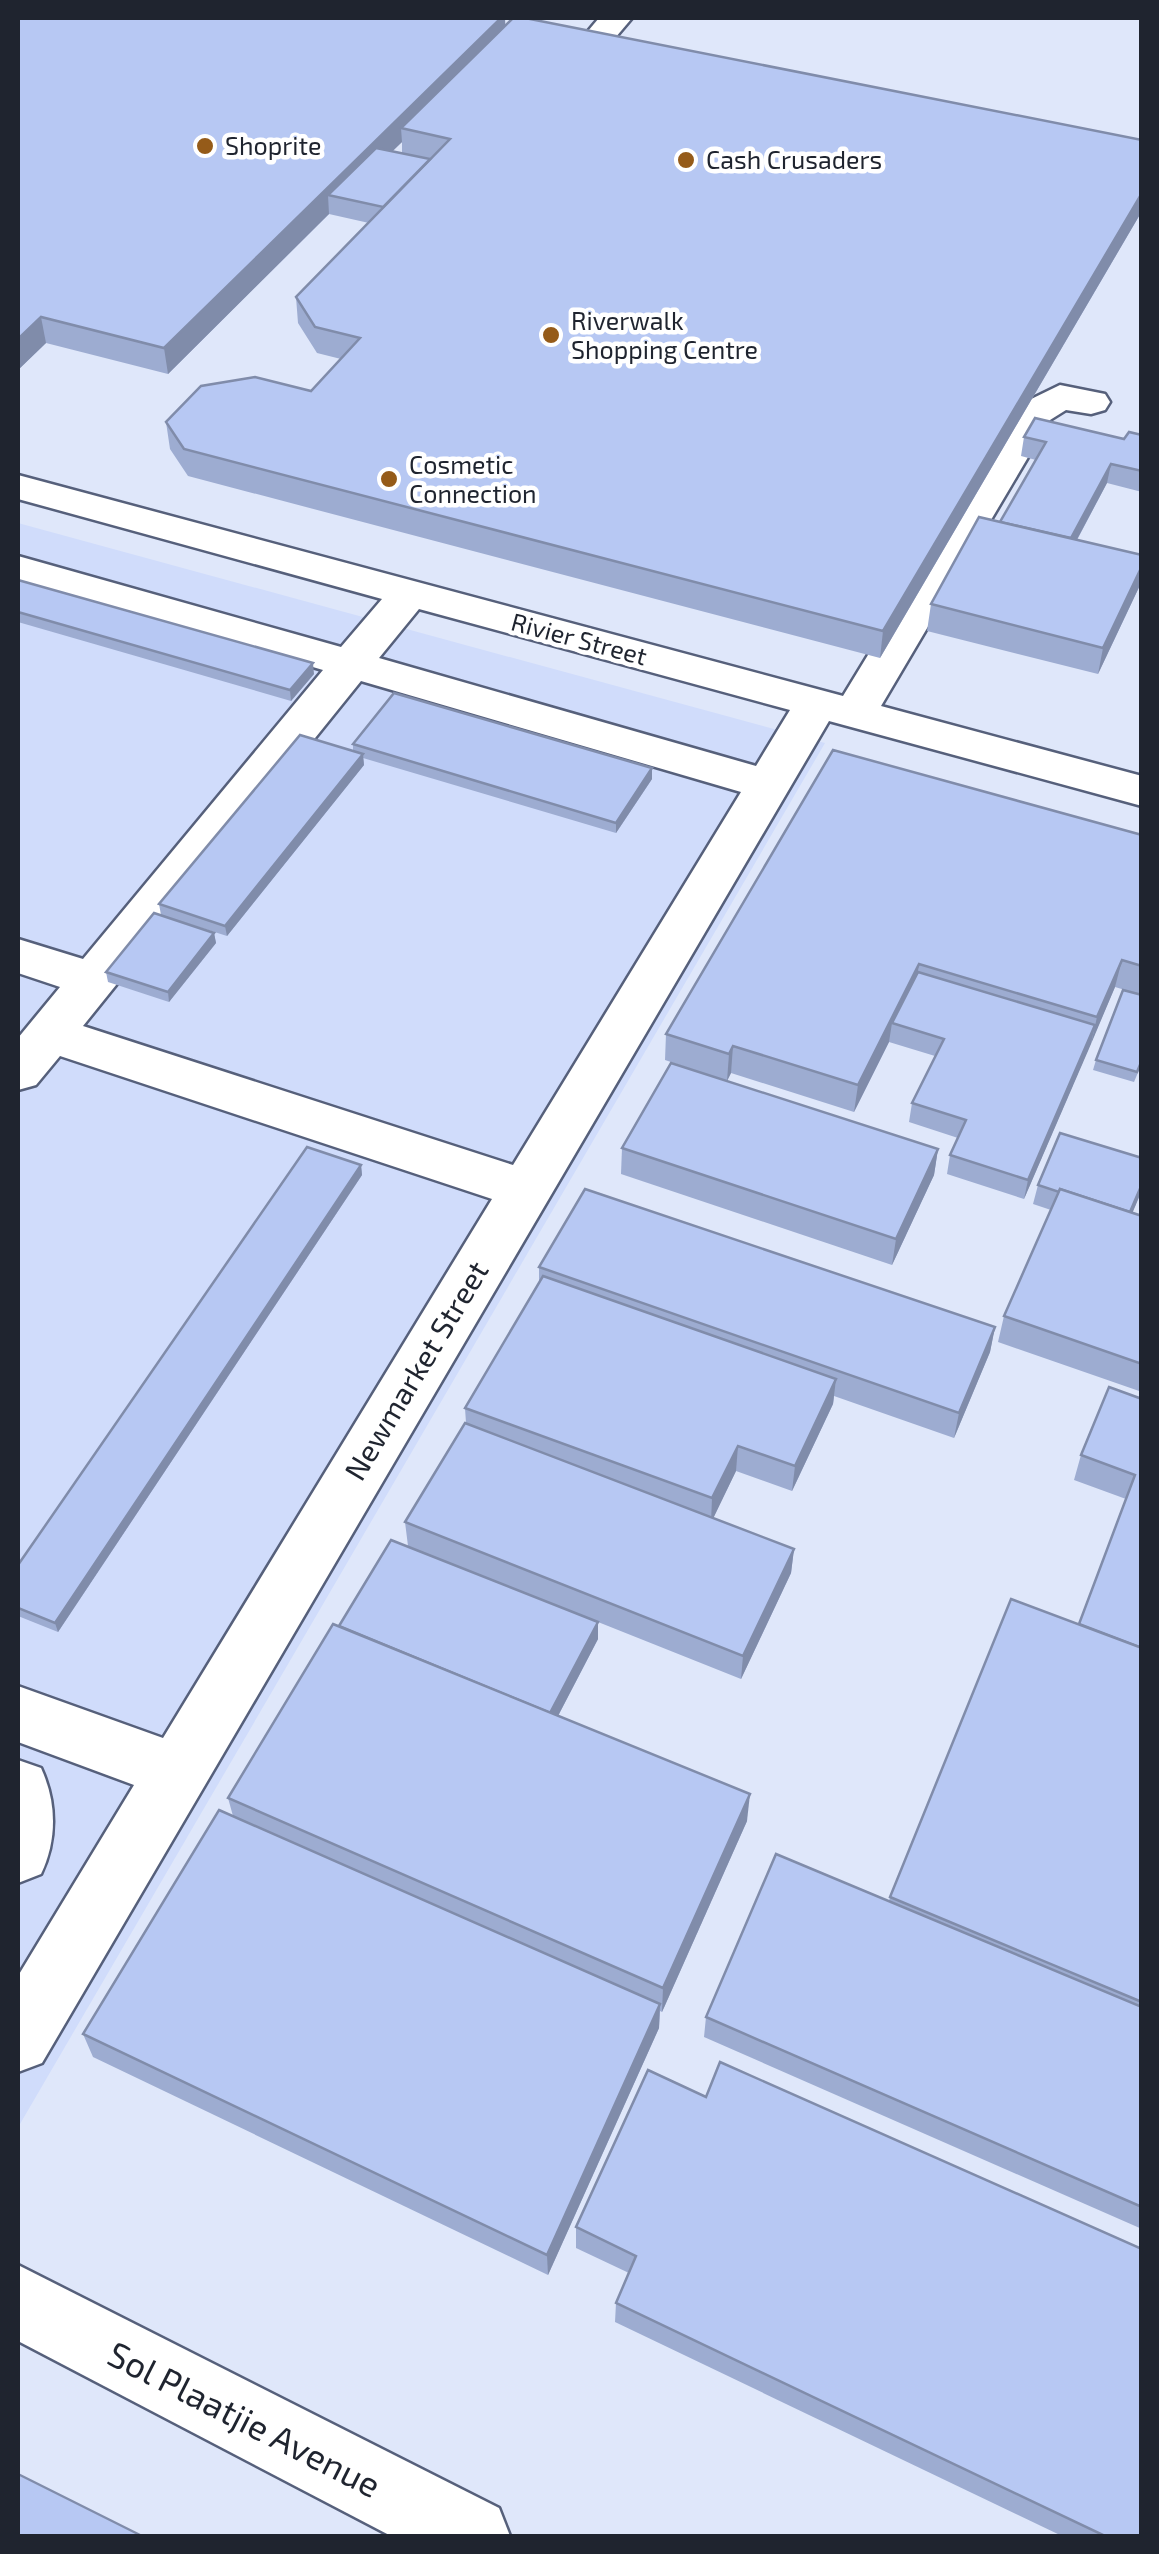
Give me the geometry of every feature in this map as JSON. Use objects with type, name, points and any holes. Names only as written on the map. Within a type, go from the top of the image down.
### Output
[{"type":"street","points":[[593,44],[616,18]]},
{"type":"street","name":"Newmarket Street","points":[[18,2039],[768,784],[836,708],[1035,412],[1060,397],[1091,402]]},
{"type":"street","name":"Rivier Street","points":[[18,487],[1142,790]]},
{"type":"street","points":[[18,568],[768,784]]},
{"type":"street","points":[[409,593],[34,1053],[526,1190]]},
{"type":"street","points":[[18,956],[94,980]]},
{"type":"street","points":[[18,1714],[177,1772]]},
{"type":"street","points":[[18,1789],[18,1853]]},
{"type":"street","name":"Sol Plaatjie Avenue","points":[[18,2302],[470,2536]]},
{"type":"shaded area","points":[[18,523],[825,743],[20,2124],[18,1047],[27,1035],[18,1031]]},
{"type":"building","points":[[18,18],[501,18],[164,348],[41,317],[18,339]]},
{"type":"building","name":"Riverwalk Shopping Centre","points":[[513,18],[1142,140],[1142,193],[883,631],[184,449],[166,422],[201,386],[255,377],[311,391],[360,338],[315,327],[296,297],[450,139],[401,128]]},
{"type":"building","points":[[376,148],[430,159],[383,207],[328,195]]},
{"type":"building","points":[[1035,418],[1124,439],[1129,432],[1142,435],[1142,471],[1111,464],[1071,538],[1000,522],[1046,442],[1024,437]]},
{"type":"building","points":[[979,517],[1142,555],[1142,566],[1103,648],[931,604]]},
{"type":"building","points":[[18,580],[313,663],[290,690],[18,612]]},
{"type":"building","points":[[394,693],[652,768],[616,823],[353,744]]},
{"type":"building","points":[[300,735],[363,754],[225,926],[159,904]]},
{"type":"building","points":[[833,750],[1142,835],[1142,966],[1122,960],[1097,1017],[919,964],[858,1085],[733,1046],[729,1054],[666,1034]]},
{"type":"building","points":[[154,913],[214,933],[168,992],[106,972]]},
{"type":"building","points":[[918,972],[1095,1025],[1028,1180],[950,1155],[966,1120],[912,1103],[944,1039],[892,1023]]},
{"type":"building","points":[[1123,990],[1142,995],[1142,1060],[1137,1072],[1096,1060]]},
{"type":"building","points":[[671,1063],[938,1149],[896,1239],[622,1148]]},
{"type":"building","points":[[1060,1133],[1142,1158],[1142,1184],[1130,1212],[1038,1185]]},
{"type":"building","points":[[307,1147],[361,1165],[55,1623],[18,1608],[18,1565]]},
{"type":"building","points":[[585,1189],[995,1327],[959,1413],[539,1267]]},
{"type":"building","points":[[1060,1189],[1142,1216],[1142,1364],[1004,1316]]},
{"type":"building","points":[[543,1276],[836,1379],[795,1466],[738,1446],[712,1498],[465,1408]]},
{"type":"building","points":[[1109,1387],[1142,1399],[1142,1648],[1079,1624],[1135,1475],[1081,1455]]},
{"type":"building","points":[[465,1423],[794,1549],[743,1656],[405,1522]]},
{"type":"building","points":[[391,1540],[598,1622],[550,1713],[339,1626]]},
{"type":"building","points":[[1011,1599],[1142,1648],[1142,2002],[890,1897]]},
{"type":"building","points":[[333,1624],[750,1794],[663,1988],[228,1798]]},
{"type":"building","points":[[219,1810],[660,2004],[547,2255],[83,2034]]},
{"type":"building","points":[[776,1854],[1142,2007],[1142,2207],[706,2017]]},
{"type":"building","points":[[720,2062],[1142,2249],[1142,2536],[1105,2536],[616,2303],[636,2256],[576,2227],[648,2070],[706,2097]]},
{"type":"building","points":[[18,2474],[142,2536],[18,2536]]},
{"type":"place","name":"Shoprite","points":[[205,146]]},
{"type":"place","name":"Cash Crusaders","points":[[686,160]]},
{"type":"place","name":"Riverwalk Shopping Centre","points":[[551,335]]},
{"type":"place","name":"Cosmetic Connection","points":[[389,479]]}]
